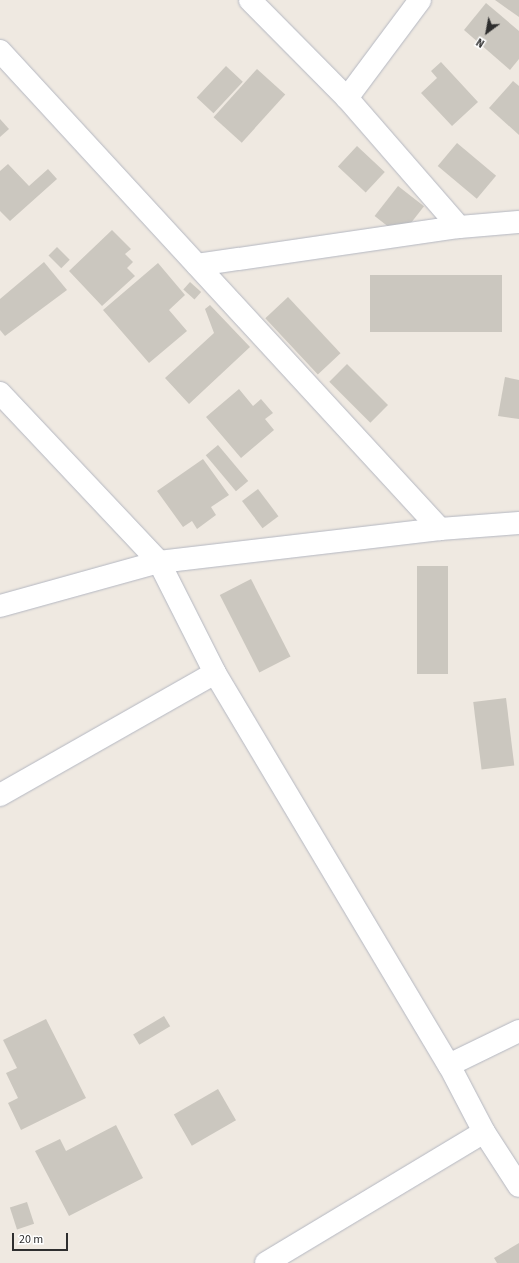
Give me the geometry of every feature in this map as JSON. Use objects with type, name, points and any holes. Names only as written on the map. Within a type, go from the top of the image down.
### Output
[{"type":"street","points":[[250,0],[347,98],[459,227]]},
{"type":"street","points":[[347,98],[420,0]]},
{"type":"street","points":[[0,51],[440,529]]},
{"type":"street","points":[[197,265],[459,227],[519,222]]},
{"type":"street","points":[[0,393],[159,562],[215,673],[449,1065],[484,1132],[519,1186]]},
{"type":"street","points":[[0,606],[159,562],[440,529],[519,523]]},
{"type":"street","points":[[0,795],[215,673]]},
{"type":"street","points":[[449,1065],[519,1031]]},
{"type":"street","points":[[266,1263],[484,1132]]},
{"type":"building","points":[[495,0],[519,0],[519,17]]},
{"type":"building","points":[[486,3],[519,31],[519,59],[510,70],[464,30]]},
{"type":"building","points":[[441,62],[478,102],[452,126],[421,93],[437,78],[431,71]]},
{"type":"building","points":[[226,66],[243,82],[213,113],[197,97]]},
{"type":"building","points":[[257,69],[285,94],[242,143],[214,117]]},
{"type":"building","points":[[513,81],[519,86],[519,135],[489,108]]},
{"type":"building","points":[[0,119],[9,129],[0,137]]},
{"type":"building","points":[[457,143],[496,176],[477,199],[438,166]]},
{"type":"building","points":[[357,146],[385,172],[366,192],[338,166]]},
{"type":"building","points":[[8,164],[29,186],[48,169],[57,179],[10,221],[0,211],[0,171]]},
{"type":"building","points":[[398,186],[424,206],[401,236],[375,216]]},
{"type":"building","points":[[112,230],[131,249],[125,254],[133,262],[127,268],[135,276],[102,306],[69,271]]},
{"type":"building","points":[[57,247],[70,260],[61,268],[49,255]]},
{"type":"building","points":[[44,262],[67,290],[5,336],[0,330],[0,299]]},
{"type":"building","points":[[158,263],[185,295],[169,310],[187,331],[149,363],[103,310]]},
{"type":"building","points":[[370,275],[502,275],[502,332],[370,332]]},
{"type":"building","points":[[190,282],[201,292],[194,299],[183,289]]},
{"type":"building","points":[[288,297],[341,353],[318,374],[265,318]]},
{"type":"building","points":[[210,305],[250,347],[189,404],[165,378],[214,333],[205,309]]},
{"type":"building","points":[[347,364],[388,405],[370,423],[329,382]]},
{"type":"building","points":[[505,377],[519,380],[519,419],[498,416]]},
{"type":"building","points":[[239,389],[253,406],[261,399],[273,413],[265,419],[274,430],[241,458],[206,417]]},
{"type":"building","points":[[218,445],[248,481],[236,491],[206,455]]},
{"type":"building","points":[[203,459],[229,495],[211,507],[216,515],[197,529],[192,521],[183,527],[157,491]]},
{"type":"building","points":[[258,489],[278,516],[262,528],[242,501]]},
{"type":"building","points":[[417,566],[448,566],[448,674],[417,674]]},
{"type":"building","points":[[251,579],[290,657],[259,672],[220,595]]},
{"type":"building","points":[[506,698],[514,765],[482,770],[473,702]]},
{"type":"building","points":[[164,1016],[170,1026],[139,1045],[133,1035]]},
{"type":"building","points":[[46,1019],[86,1098],[21,1130],[8,1103],[18,1098],[6,1073],[17,1068],[3,1040]]},
{"type":"building","points":[[218,1089],[236,1120],[192,1146],[174,1114]]},
{"type":"building","points":[[116,1125],[143,1178],[69,1216],[35,1151],[60,1139],[66,1151]]},
{"type":"building","points":[[27,1202],[34,1224],[17,1229],[10,1208]]},
{"type":"building","points":[[519,1243],[519,1263],[497,1263],[494,1258]]}]
